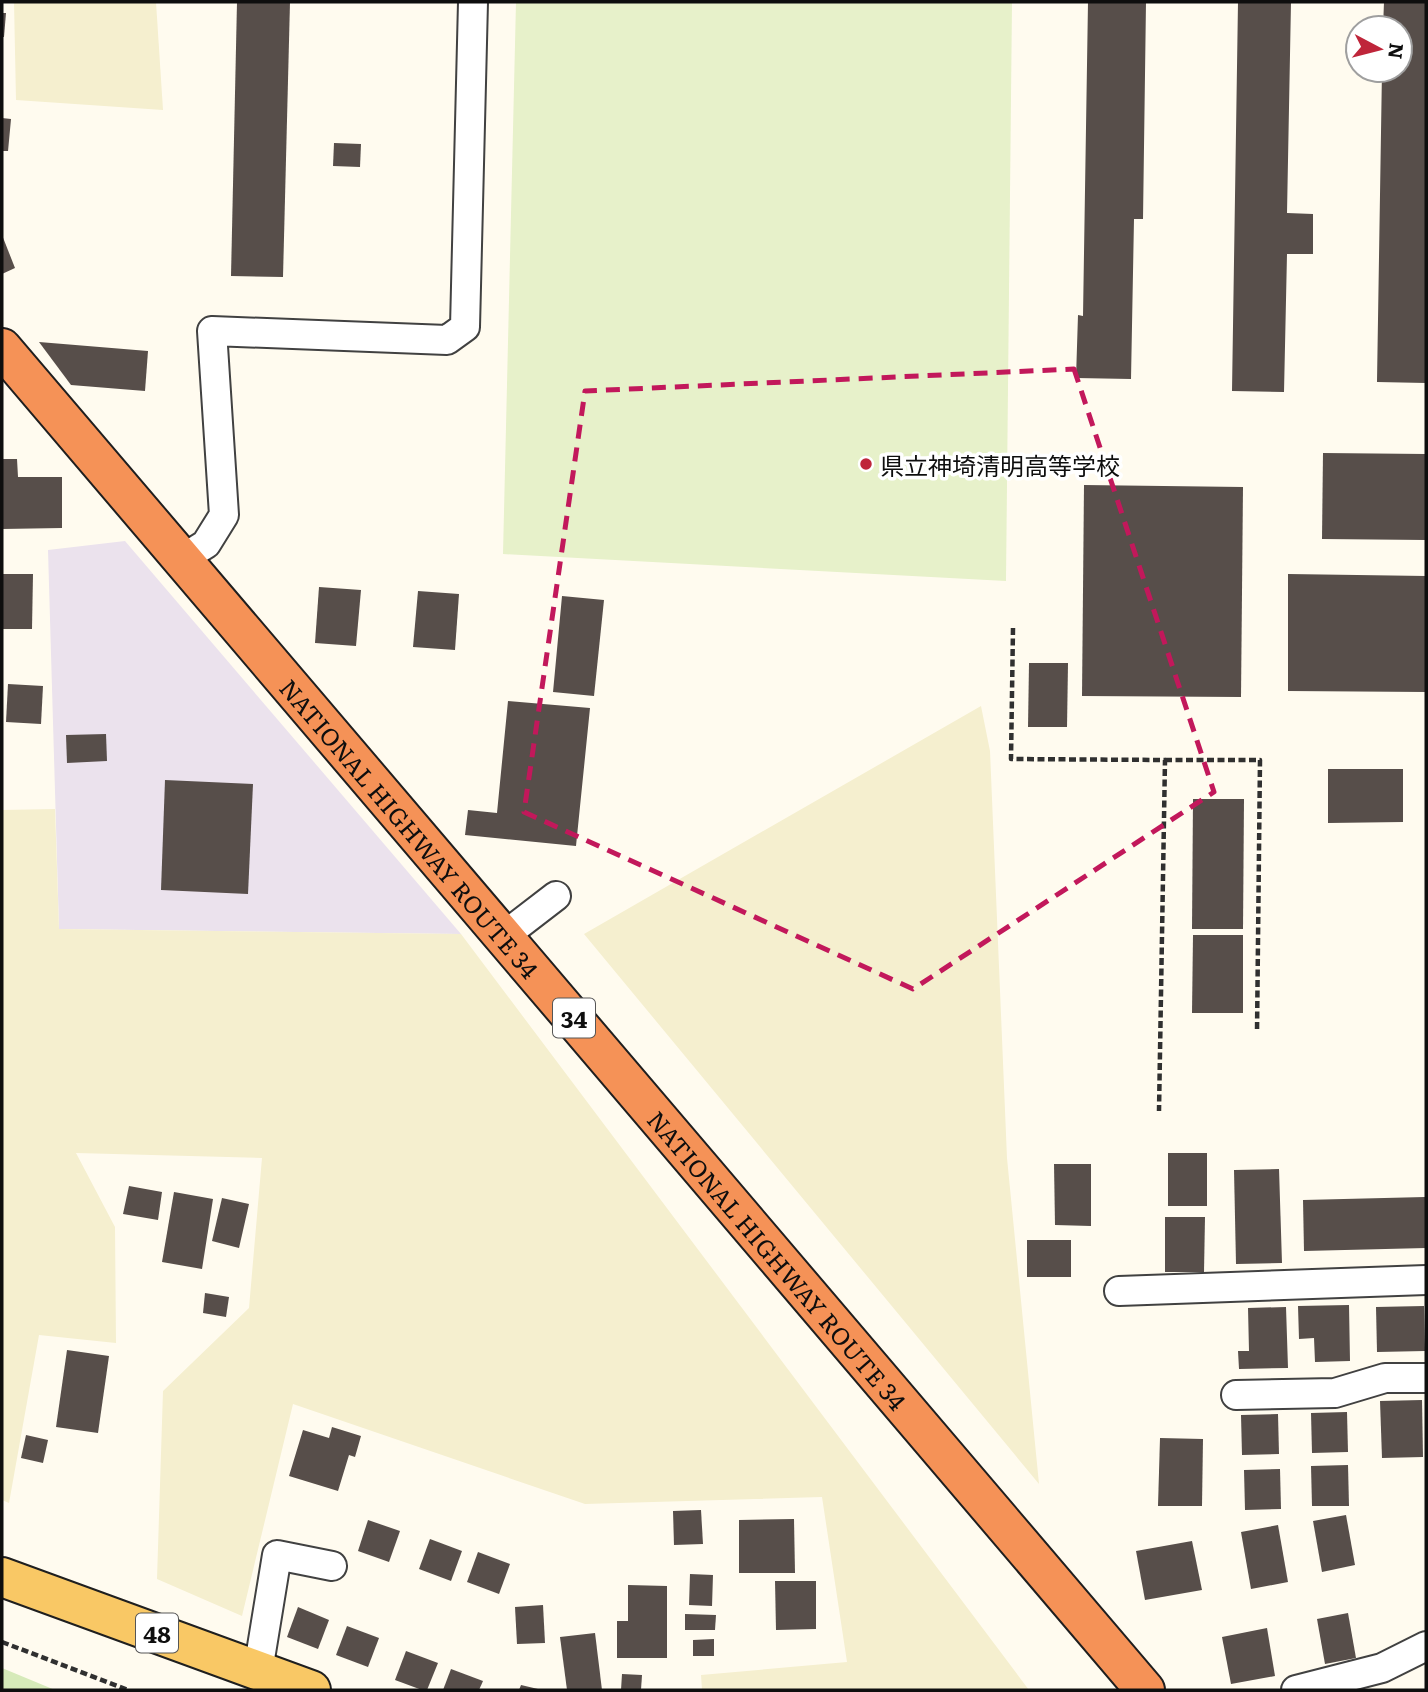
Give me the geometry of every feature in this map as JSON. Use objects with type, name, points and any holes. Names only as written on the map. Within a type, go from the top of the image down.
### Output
[{"type":"highway","name":"NATIONAL HIGHWAY ROUTE 34","points":[[2,348],[1145,1690]]},
{"type":"main road","name":"48","points":[[2,1577],[311,1690]]},
{"type":"street","points":[[182,559],[206,544],[224,515],[212,331],[447,340],[465,327],[473,2]]},
{"type":"street","points":[[504,936],[556,896]]},
{"type":"street","points":[[1119,1290],[1426,1280]]},
{"type":"street","points":[[1236,1395],[1335,1393],[1385,1378],[1426,1378]]},
{"type":"street","points":[[258,1671],[277,1555],[332,1566]]},
{"type":"street","points":[[1296,1690],[1382,1668],[1426,1646]]},
{"type":"path","points":[[1013,628],[1011,759],[1260,760],[1257,1032]]},
{"type":"path","points":[[1159,1111],[1165,760]]},
{"type":"path","points":[[2,1642],[128,1690]]},
{"type":"highlighted area","points":[[1074,369],[1214,792],[913,989],[524,812],[585,391]]},
{"type":"shaded area","points":[[14,2],[156,2],[163,110],[16,100]]},
{"type":"shaded area","points":[[125,541],[461,934],[59,929],[48,550]]},
{"type":"shaded area","points":[[981,706],[990,751],[1007,1158],[1039,1484],[584,934]]},
{"type":"shaded area","points":[[55,809],[59,929],[461,934],[1029,1690],[702,1690],[701,1675],[847,1662],[822,1497],[585,1504],[293,1404],[242,1616],[157,1579],[163,1391],[249,1308],[262,1158],[76,1153],[115,1227],[116,1343],[39,1335],[9,1503],[2,1500],[2,810]]},
{"type":"green space","points":[[516,2],[1012,2],[1006,581],[503,554]]},
{"type":"green space","points":[[2,1668],[55,1690],[2,1690]]},
{"type":"building","points":[[237,2],[290,2],[283,277],[231,276]]},
{"type":"building","points":[[1088,2],[1146,2],[1143,219],[1134,219],[1131,379],[1076,378],[1078,315],[1083,316]]},
{"type":"building","points":[[1238,2],[1291,2],[1287,213],[1313,214],[1313,254],[1287,254],[1284,392],[1232,391]]},
{"type":"building","points":[[1384,2],[1426,2],[1426,383],[1377,382],[1382,84],[1414,84],[1414,14],[1384,14]]},
{"type":"building","points":[[2,13],[6,13],[4,37],[2,37]]},
{"type":"building","points":[[2,118],[11,119],[8,151],[2,151]]},
{"type":"building","points":[[334,143],[361,144],[360,167],[333,166]]},
{"type":"building","points":[[2,235],[15,268],[2,274]]},
{"type":"building","points":[[39,342],[148,351],[145,391],[71,385]]},
{"type":"building","points":[[1323,453],[1426,454],[1426,540],[1322,539]]},
{"type":"building","points":[[2,459],[17,459],[18,477],[62,477],[62,528],[2,529]]},
{"type":"building","points":[[1084,485],[1243,487],[1241,697],[1082,696]]},
{"type":"building","points":[[2,574],[33,574],[32,629],[2,629]]},
{"type":"building","points":[[1288,574],[1426,576],[1426,692],[1288,691]]},
{"type":"building","points":[[319,587],[361,590],[356,646],[315,643]]},
{"type":"building","points":[[418,591],[459,594],[455,650],[413,647]]},
{"type":"building","points":[[562,596],[604,600],[594,696],[553,692]]},
{"type":"building","points":[[1029,663],[1068,663],[1067,727],[1028,727]]},
{"type":"building","points":[[8,684],[43,686],[41,724],[6,722]]},
{"type":"building","points":[[508,701],[590,708],[576,846],[465,835],[468,810],[497,813]]},
{"type":"building","points":[[106,734],[107,761],[67,763],[66,735]]},
{"type":"building","points":[[1328,769],[1403,769],[1403,822],[1328,823]]},
{"type":"building","points":[[165,780],[253,784],[248,894],[161,890]]},
{"type":"building","points":[[1193,799],[1244,799],[1243,929],[1192,929]]},
{"type":"building","points":[[1193,935],[1243,935],[1243,1013],[1192,1013]]},
{"type":"building","points":[[1168,1153],[1207,1153],[1207,1206],[1168,1206]]},
{"type":"building","points":[[1054,1164],[1091,1164],[1091,1226],[1055,1225]]},
{"type":"building","points":[[1279,1169],[1282,1263],[1236,1264],[1234,1170]]},
{"type":"building","points":[[129,1186],[162,1192],[158,1220],[123,1214]]},
{"type":"building","points":[[174,1192],[213,1199],[202,1269],[162,1262]]},
{"type":"building","points":[[1425,1197],[1426,1248],[1304,1251],[1303,1200]]},
{"type":"building","points":[[222,1198],[249,1204],[239,1248],[212,1241]]},
{"type":"building","points":[[1165,1217],[1205,1217],[1204,1272],[1165,1272]]},
{"type":"building","points":[[1027,1240],[1071,1240],[1071,1277],[1027,1277]]},
{"type":"building","points":[[205,1293],[229,1297],[226,1317],[203,1313]]},
{"type":"building","points":[[1349,1305],[1350,1361],[1315,1362],[1314,1338],[1299,1339],[1298,1306]]},
{"type":"building","points":[[1424,1306],[1425,1351],[1377,1352],[1376,1307]]},
{"type":"building","points":[[1286,1307],[1288,1368],[1239,1369],[1238,1351],[1249,1351],[1248,1308]]},
{"type":"building","points":[[67,1350],[109,1356],[98,1433],[56,1427]]},
{"type":"building","points":[[1422,1400],[1423,1457],[1382,1458],[1380,1401]]},
{"type":"building","points":[[1347,1412],[1348,1452],[1312,1453],[1311,1413]]},
{"type":"building","points":[[1278,1414],[1279,1454],[1242,1455],[1241,1415]]},
{"type":"building","points":[[332,1427],[361,1436],[355,1457],[349,1455],[338,1491],[289,1476],[303,1430],[329,1438]]},
{"type":"building","points":[[26,1435],[48,1440],[43,1463],[21,1458]]},
{"type":"building","points":[[1160,1438],[1203,1439],[1202,1506],[1158,1506]]},
{"type":"building","points":[[1348,1465],[1349,1506],[1312,1506],[1311,1466]]},
{"type":"building","points":[[1280,1469],[1281,1509],[1245,1510],[1244,1470]]},
{"type":"building","points":[[701,1510],[703,1544],[674,1545],[673,1511]]},
{"type":"building","points":[[1346,1515],[1355,1565],[1322,1572],[1313,1521]]},
{"type":"building","points":[[794,1519],[795,1573],[739,1573],[739,1520]]},
{"type":"building","points":[[368,1520],[400,1531],[389,1562],[358,1551]]},
{"type":"building","points":[[1278,1525],[1288,1582],[1251,1589],[1241,1532]]},
{"type":"building","points":[[430,1539],[462,1551],[451,1581],[419,1569]]},
{"type":"building","points":[[1192,1541],[1202,1590],[1145,1600],[1136,1551]]},
{"type":"building","points":[[478,1552],[510,1564],[499,1594],[467,1582]]},
{"type":"building","points":[[690,1574],[713,1575],[712,1606],[689,1605]]},
{"type":"building","points":[[775,1581],[816,1581],[816,1629],[776,1630]]},
{"type":"building","points":[[628,1585],[667,1586],[667,1658],[617,1658],[617,1621],[628,1621]]},
{"type":"building","points":[[543,1605],[545,1643],[517,1644],[515,1607]]},
{"type":"building","points":[[298,1607],[329,1620],[318,1649],[287,1637]]},
{"type":"building","points":[[1348,1613],[1356,1658],[1325,1664],[1317,1619]]},
{"type":"building","points":[[685,1614],[716,1615],[715,1630],[685,1630]]},
{"type":"building","points":[[347,1626],[379,1638],[368,1667],[336,1655]]},
{"type":"building","points":[[1267,1628],[1275,1676],[1231,1684],[1222,1637]]},
{"type":"building","points":[[595,1633],[602,1690],[567,1690],[560,1637]]},
{"type":"building","points":[[714,1639],[714,1656],[693,1656],[693,1640]]},
{"type":"building","points":[[406,1651],[438,1663],[427,1690],[395,1680]]},
{"type":"building","points":[[451,1669],[483,1681],[479,1690],[443,1690]]},
{"type":"building","points":[[622,1674],[642,1675],[641,1690],[621,1690]]},
{"type":"building","points":[[521,1685],[538,1689],[538,1690],[519,1690]]},
{"type":"place","name":"県立神埼清明高等学校","points":[[866,464]]}]
